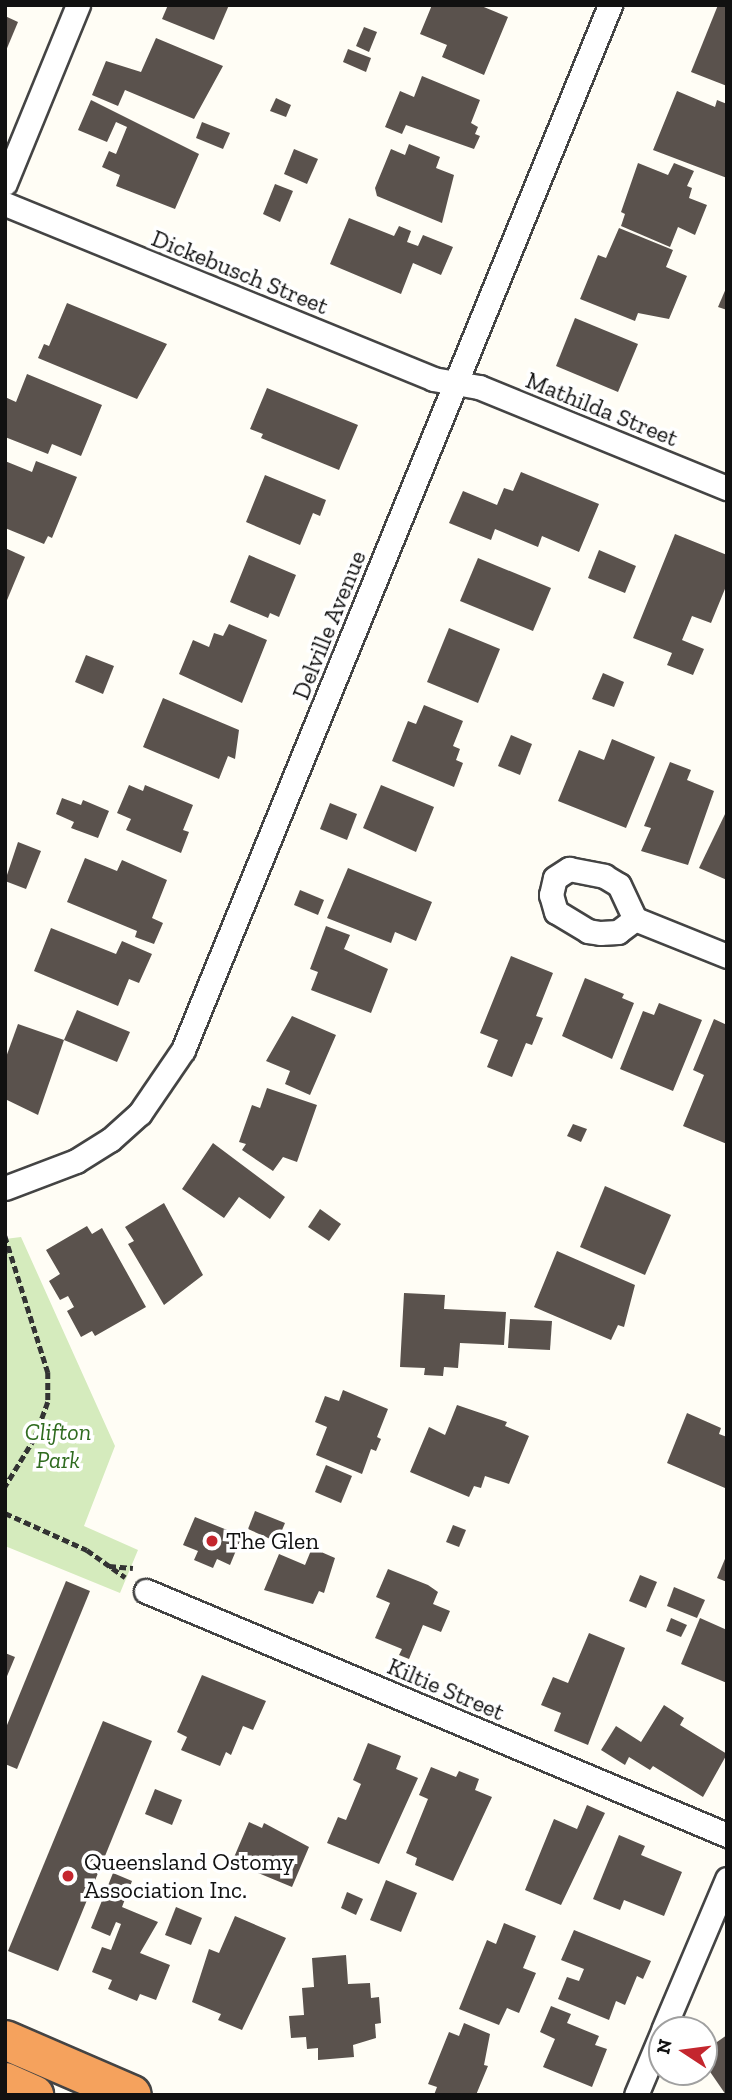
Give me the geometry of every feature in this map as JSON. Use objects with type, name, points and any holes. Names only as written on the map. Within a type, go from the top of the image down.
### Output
[{"type":"highway","points":[[5,2040],[132,2095]]},
{"type":"highway","points":[[5,2082],[34,2095]]},
{"type":"street","points":[[5,183],[78,5]]},
{"type":"street","name":"Delville Avenue","points":[[5,1188],[76,1161],[110,1140],[140,1113],[183,1050],[610,5]]},
{"type":"street","name":"Dickebusch Street","points":[[5,204],[433,379],[456,384]]},
{"type":"street","name":"Mathilda Street","points":[[456,384],[479,387],[727,488]]},
{"type":"street","points":[[635,919],[727,956]]},
{"type":"street","name":"Kiltie Street","points":[[146,1591],[727,1835]]},
{"type":"street","points":[[670,2016],[727,1879]]},
{"type":"street","points":[[636,2095],[648,2067]]},
{"type":"path","points":[[5,1237],[48,1372],[48,1402],[35,1438],[5,1487]]},
{"type":"path","points":[[5,1513],[87,1550],[126,1578]]},
{"type":"green space","name":"Clifton Park","points":[[21,1237],[115,1446],[84,1526],[138,1550],[120,1593],[5,1546],[5,1239]]},
{"type":"building","points":[[168,5],[229,5],[214,40],[162,19]]},
{"type":"building","points":[[432,5],[479,5],[508,17],[484,75],[442,57],[447,45],[420,34]]},
{"type":"building","points":[[718,5],[727,7],[727,86],[691,72]]},
{"type":"building","points":[[5,16],[18,22],[5,53]]},
{"type":"building","points":[[364,27],[377,32],[369,52],[356,46]]},
{"type":"building","points":[[156,38],[223,66],[194,119],[125,90],[118,106],[92,95],[106,61],[141,72]]},
{"type":"building","points":[[348,49],[371,58],[366,72],[343,62]]},
{"type":"building","points":[[422,76],[480,100],[471,123],[478,127],[475,134],[480,136],[474,149],[406,125],[402,134],[385,127],[400,91],[414,97]]},
{"type":"building","points":[[677,91],[715,107],[717,100],[727,104],[727,178],[653,150]]},
{"type":"building","points":[[276,98],[291,105],[286,117],[270,111]]},
{"type":"building","points":[[91,100],[199,154],[175,209],[116,186],[120,175],[102,167],[109,151],[116,154],[127,127],[116,122],[107,142],[78,130]]},
{"type":"building","points":[[202,122],[230,133],[223,149],[196,138]]},
{"type":"building","points":[[409,144],[440,157],[436,168],[454,175],[442,223],[377,196],[375,188],[391,149],[405,155]]},
{"type":"building","points":[[294,149],[318,159],[307,184],[284,174]]},
{"type":"building","points":[[638,163],[668,175],[674,163],[694,171],[687,186],[692,188],[689,198],[707,205],[695,235],[678,227],[670,247],[621,226],[625,214],[621,212]]},
{"type":"building","points":[[275,184],[293,191],[280,222],[263,214]]},
{"type":"building","points":[[349,218],[394,236],[399,226],[411,231],[407,242],[418,246],[423,235],[453,247],[441,275],[413,263],[401,294],[330,264]]},
{"type":"building","points":[[619,228],[673,250],[666,267],[687,276],[669,319],[638,313],[635,321],[580,299],[598,255],[606,258]]},
{"type":"building","points":[[727,286],[727,310],[718,307]]},
{"type":"building","points":[[67,303],[167,344],[137,399],[38,358],[44,344],[49,346]]},
{"type":"building","points":[[575,318],[638,344],[618,392],[556,366]]},
{"type":"building","points":[[27,374],[102,405],[81,456],[52,444],[48,454],[5,437],[5,397],[16,402]]},
{"type":"building","points":[[267,388],[358,425],[339,470],[261,438],[263,434],[250,429]]},
{"type":"building","points":[[5,461],[32,472],[36,461],[77,477],[52,538],[48,536],[44,544],[5,528]]},
{"type":"building","points":[[521,472],[599,504],[579,552],[542,536],[538,547],[495,529],[491,540],[449,523],[463,491],[497,505],[504,488],[513,491]]},
{"type":"building","points":[[265,475],[326,500],[320,516],[313,513],[300,545],[246,522]]},
{"type":"building","points":[[675,534],[727,555],[727,584],[711,623],[692,616],[682,640],[704,649],[693,675],[667,665],[672,653],[633,638]]},
{"type":"building","points":[[5,548],[25,557],[5,605]]},
{"type":"building","points":[[599,550],[636,566],[625,593],[588,578]]},
{"type":"building","points":[[249,555],[296,575],[279,617],[270,613],[268,618],[230,602]]},
{"type":"building","points":[[478,558],[551,588],[533,631],[460,601]]},
{"type":"building","points":[[229,624],[267,640],[242,703],[179,674],[193,640],[209,647],[214,633],[223,636]]},
{"type":"building","points":[[449,628],[500,649],[478,703],[427,682]]},
{"type":"building","points":[[86,655],[114,666],[103,694],[75,682]]},
{"type":"building","points":[[603,673],[624,682],[614,707],[592,699]]},
{"type":"building","points":[[163,698],[239,730],[235,759],[228,756],[219,779],[143,747]]},
{"type":"building","points":[[424,705],[463,721],[453,746],[460,749],[456,760],[463,763],[454,787],[392,761],[408,721],[416,724]]},
{"type":"building","points":[[511,735],[532,744],[520,775],[498,766]]},
{"type":"building","points":[[612,739],[655,757],[626,828],[558,801],[579,750],[604,760]]},
{"type":"building","points":[[670,762],[691,770],[687,780],[714,791],[688,865],[641,851],[651,828],[644,826]]},
{"type":"building","points":[[129,785],[143,791],[145,785],[193,805],[183,830],[189,832],[181,853],[126,830],[131,819],[117,813]]},
{"type":"building","points":[[381,785],[434,807],[416,852],[363,828]]},
{"type":"building","points":[[62,798],[81,805],[83,800],[109,811],[98,838],[71,828],[74,822],[56,814]]},
{"type":"building","points":[[330,803],[357,814],[347,840],[320,829]]},
{"type":"building","points":[[727,810],[727,880],[699,868]]},
{"type":"building","points":[[18,842],[41,851],[26,889],[5,881]]},
{"type":"building","points":[[85,858],[117,871],[122,860],[167,880],[152,918],[163,923],[154,944],[135,937],[137,931],[67,902]]},
{"type":"building","points":[[348,868],[432,902],[416,941],[395,932],[391,943],[327,918]]},
{"type":"building","points":[[300,890],[324,900],[318,915],[294,905]]},
{"type":"building","points":[[326,926],[350,935],[344,949],[388,969],[371,1013],[311,990],[318,972],[310,969]]},
{"type":"building","points":[[51,928],[116,954],[122,941],[152,954],[139,983],[129,979],[118,1006],[34,971]]},
{"type":"building","points":[[511,956],[553,973],[536,1016],[543,1018],[532,1045],[526,1043],[512,1077],[487,1067],[498,1040],[480,1033]]},
{"type":"building","points":[[585,978],[624,994],[622,998],[634,1003],[612,1059],[562,1036]]},
{"type":"building","points":[[659,1003],[702,1020],[673,1091],[620,1069],[643,1011],[654,1015]]},
{"type":"building","points":[[77,1010],[130,1032],[117,1062],[64,1040]]},
{"type":"building","points":[[292,1016],[336,1035],[310,1095],[285,1084],[290,1071],[266,1061]]},
{"type":"building","points":[[714,1019],[727,1025],[727,1144],[683,1126],[704,1075],[693,1070]]},
{"type":"building","points":[[18,1024],[64,1040],[38,1115],[5,1099],[5,1060]]},
{"type":"building","points":[[267,1088],[317,1105],[297,1162],[283,1157],[273,1171],[242,1150],[246,1144],[239,1142],[252,1105],[260,1108]]},
{"type":"building","points":[[573,1124],[587,1129],[581,1142],[567,1136]]},
{"type":"building","points":[[213,1143],[285,1197],[270,1219],[239,1197],[224,1218],[182,1189]]},
{"type":"building","points":[[605,1186],[671,1215],[645,1275],[580,1247]]},
{"type":"building","points":[[164,1203],[203,1275],[164,1305],[128,1244],[134,1241],[125,1227]]},
{"type":"building","points":[[320,1209],[341,1224],[329,1241],[308,1227]]},
{"type":"building","points":[[87,1226],[92,1234],[102,1228],[146,1307],[95,1336],[92,1331],[81,1337],[67,1311],[74,1307],[68,1296],[60,1300],[49,1281],[60,1274],[46,1250]]},
{"type":"building","points":[[557,1251],[635,1285],[624,1327],[618,1325],[611,1340],[534,1307]]},
{"type":"building","points":[[404,1293],[445,1295],[444,1309],[506,1312],[504,1345],[460,1343],[458,1368],[444,1367],[443,1376],[424,1375],[425,1368],[400,1367]]},
{"type":"building","points":[[510,1319],[552,1321],[550,1350],[508,1348]]},
{"type":"building","points":[[343,1390],[388,1409],[377,1437],[381,1439],[376,1451],[371,1449],[362,1474],[316,1455],[327,1427],[315,1422],[325,1396],[339,1401]]},
{"type":"building","points":[[457,1405],[507,1422],[505,1426],[529,1436],[509,1484],[485,1476],[481,1488],[474,1486],[469,1497],[410,1472],[429,1427],[445,1435]]},
{"type":"building","points":[[687,1413],[721,1428],[719,1434],[727,1437],[725,1488],[667,1463]]},
{"type":"building","points":[[326,1465],[352,1476],[341,1503],[315,1492]]},
{"type":"building","points":[[255,1511],[285,1523],[277,1542],[248,1529]]},
{"type":"building","name":"The Glen","points":[[195,1517],[242,1536],[230,1565],[217,1559],[213,1568],[194,1560],[198,1551],[183,1545]]},
{"type":"building","points":[[453,1525],[466,1530],[459,1547],[446,1542]]},
{"type":"building","points":[[312,1548],[335,1558],[324,1593],[319,1591],[313,1604],[264,1590],[279,1554],[305,1565]]},
{"type":"building","points":[[727,1554],[727,1582],[717,1578]]},
{"type":"building","points":[[388,1569],[428,1585],[438,1592],[433,1604],[450,1611],[441,1632],[423,1625],[409,1659],[399,1655],[402,1649],[375,1638],[390,1603],[376,1597]]},
{"type":"building","points":[[640,1575],[657,1582],[646,1608],[629,1601]]},
{"type":"building","points":[[66,1581],[90,1591],[17,1769],[5,1764],[5,1730]]},
{"type":"building","points":[[674,1587],[705,1600],[697,1618],[667,1606]]},
{"type":"building","points":[[671,1618],[687,1625],[681,1637],[666,1631]]},
{"type":"building","points":[[700,1618],[727,1630],[727,1683],[681,1664]]},
{"type":"building","points":[[589,1633],[625,1648],[588,1745],[554,1731],[561,1713],[541,1705],[553,1677],[568,1683]]},
{"type":"building","points":[[5,1653],[15,1657],[5,1681]]},
{"type":"building","points":[[202,1675],[266,1701],[253,1730],[243,1726],[231,1755],[226,1752],[220,1766],[181,1750],[187,1737],[177,1732]]},
{"type":"building","points":[[664,1705],[684,1718],[680,1725],[727,1754],[703,1797],[653,1766],[650,1770],[629,1757],[625,1765],[601,1750],[616,1726],[641,1742]]},
{"type":"building","name":"Queensland Ostomy Association Inc.","points":[[103,1721],[152,1741],[58,1971],[8,1951]]},
{"type":"building","points":[[368,1743],[401,1756],[396,1769],[418,1778],[379,1864],[327,1843],[338,1817],[346,1820],[361,1784],[353,1780]]},
{"type":"building","points":[[431,1767],[456,1777],[459,1771],[479,1779],[475,1790],[492,1797],[453,1881],[415,1865],[417,1858],[406,1853],[428,1799],[419,1795]]},
{"type":"building","points":[[155,1789],[182,1800],[172,1825],[145,1814]]},
{"type":"building","points":[[587,1805],[605,1813],[561,1905],[525,1890],[554,1819],[577,1829]]},
{"type":"building","points":[[249,1822],[262,1828],[264,1823],[309,1847],[292,1887],[232,1862]]},
{"type":"building","points":[[619,1835],[645,1846],[641,1855],[682,1872],[664,1916],[624,1900],[620,1910],[593,1899]]},
{"type":"building","points":[[113,1873],[132,1881],[122,1907],[158,1922],[140,1953],[170,1965],[156,2000],[140,1994],[137,2001],[108,1989],[112,1980],[92,1972],[102,1947],[111,1950],[121,1924],[116,1922],[110,1936],[91,1928]]},
{"type":"building","points":[[386,1880],[417,1893],[401,1932],[370,1920]]},
{"type":"building","points":[[347,1892],[363,1899],[356,1915],[341,1908]]},
{"type":"building","points":[[176,1907],[202,1918],[191,1945],[165,1935]]},
{"type":"building","points":[[235,1916],[286,1938],[242,2030],[218,2020],[221,2014],[192,2002],[209,1949],[219,1953]]},
{"type":"building","points":[[504,1923],[536,1936],[523,1968],[536,1973],[519,2013],[507,2008],[499,2025],[459,2009],[487,1940],[496,1944]]},
{"type":"building","points":[[574,1930],[651,1961],[643,1979],[637,1976],[625,2005],[616,2001],[609,2020],[558,1999],[567,1977],[579,1981],[584,1969],[561,1960]]},
{"type":"building","points":[[346,1955],[348,1984],[370,1983],[371,1998],[379,1997],[381,2023],[375,2024],[376,2038],[353,2045],[354,2057],[318,2060],[318,2048],[307,2049],[306,2037],[291,2038],[289,2016],[304,2015],[302,1988],[314,1987],[312,1958]]},
{"type":"building","points":[[551,2006],[571,2014],[567,2023],[599,2036],[595,2045],[607,2049],[592,2087],[543,2067],[555,2039],[540,2032]]},
{"type":"building","points":[[464,2023],[490,2034],[484,2065],[488,2066],[476,2095],[434,2095],[437,2087],[428,2084],[449,2032],[459,2036]]},
{"type":"building","points":[[727,2035],[727,2095],[718,2083],[718,2041]]},
{"type":"place","name":"The Glen","points":[[212,1541]]},
{"type":"place","name":"Queensland Ostomy Association Inc.","points":[[68,1876]]}]
